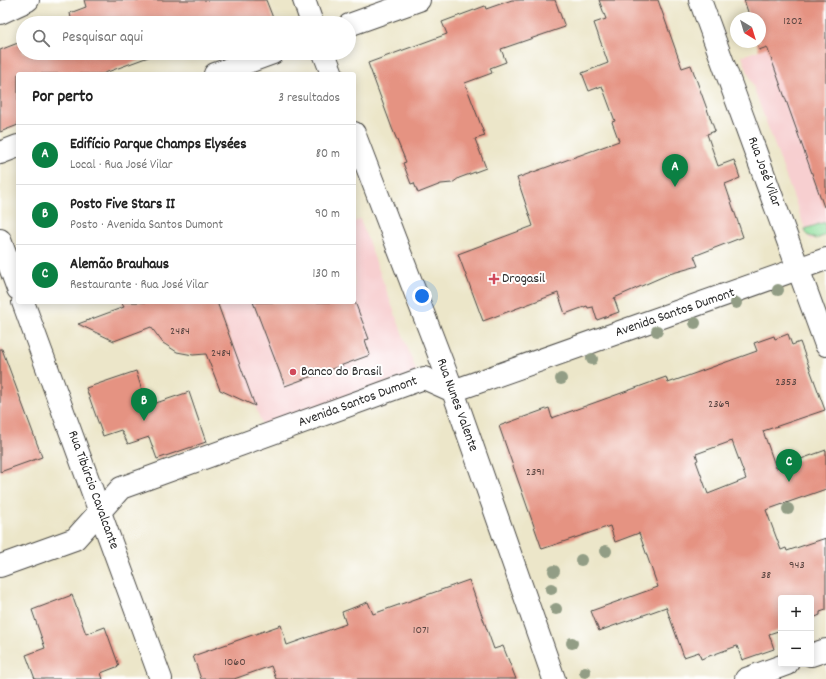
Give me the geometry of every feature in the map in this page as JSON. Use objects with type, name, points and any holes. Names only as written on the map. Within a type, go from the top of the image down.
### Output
[{"type":"street","points":[[0,13],[28,0]]},
{"type":"street","points":[[304,0],[310,16]]},
{"type":"street","points":[[356,22],[419,0]]},
{"type":"street","name":"Rua José Vilar","points":[[700,0],[826,345]]},
{"type":"street","points":[[221,72],[254,60]]},
{"type":"street","points":[[327,60],[331,72]]},
{"type":"street","name":"Rua Nunes Valente","points":[[356,137],[453,391],[554,679]]},
{"type":"street","points":[[0,153],[16,147]]},
{"type":"street","points":[[0,240],[16,284]]},
{"type":"street","name":"Avenida Santos Dumont","points":[[0,566],[75,539],[101,512],[121,488],[424,378],[453,391],[826,259]]},
{"type":"street","name":"Rua Tibúrcio Cavalcante","points":[[24,304],[161,679]]},
{"type":"street","points":[[814,654],[826,650]]},
{"type":"street","points":[[746,679],[779,667]]},
{"type":"shaded area","points":[[826,26],[826,235],[812,240],[808,237],[742,56]]},
{"type":"shaded area","points":[[360,219],[417,373],[264,430],[218,304],[356,304],[356,221]]},
{"type":"green space","points":[[825,222],[826,235],[816,239],[807,235],[805,229]]},
{"type":"building","points":[[84,0],[266,0],[272,16],[71,16],[70,13],[86,7]]},
{"type":"building","points":[[512,0],[555,0],[565,27],[501,49],[506,62],[490,68],[492,73],[465,83],[485,136],[475,139],[486,168],[459,178],[452,183],[441,184],[418,193],[414,183],[411,184],[403,163],[406,162],[368,63],[447,34],[442,22],[485,6],[486,9]]},
{"type":"building","points":[[599,0],[658,0],[682,68],[691,65],[715,131],[707,134],[718,166],[734,160],[740,178],[725,184],[743,237],[694,256],[698,266],[669,274],[614,298],[619,312],[597,320],[593,307],[588,308],[587,306],[565,314],[558,293],[483,321],[458,254],[533,226],[517,178],[619,141],[612,122],[615,121],[602,86],[589,91],[582,73],[608,63],[594,23],[606,19]]},
{"type":"building","points":[[744,0],[826,0],[826,206],[824,207],[766,47],[766,12],[748,12]]},
{"type":"building","points":[[16,44],[16,60],[140,60],[107,72],[16,72],[16,126],[0,132],[0,50]]},
{"type":"building","points":[[122,304],[218,304],[255,406],[220,390],[206,354],[193,355],[177,352],[163,343],[151,327],[114,341],[78,324],[124,307]]},
{"type":"building","points":[[254,304],[356,304],[369,339],[365,340],[370,355],[285,386]]},
{"type":"building","points":[[788,334],[792,345],[800,342],[825,410],[763,431],[776,468],[826,450],[826,489],[766,510],[781,550],[786,548],[787,551],[826,538],[826,610],[820,612],[820,615],[814,618],[814,595],[778,595],[778,631],[769,634],[774,649],[742,660],[737,646],[701,659],[699,652],[684,657],[666,607],[599,631],[591,611],[658,587],[639,533],[615,542],[610,526],[542,549],[499,426],[549,408],[552,418],[666,377],[668,383],[757,351],[754,343],[774,336],[775,339]],"holes":[[[732,441],[746,479],[708,494],[696,461],[698,460],[696,454]]]},
{"type":"building","points":[[0,349],[2,349],[42,457],[0,472]]},
{"type":"building","points":[[136,371],[147,406],[189,392],[206,442],[157,459],[149,437],[128,444],[121,430],[103,436],[86,388]]},
{"type":"building","points":[[469,580],[494,649],[503,646],[516,679],[276,679],[271,666],[234,679],[201,679],[193,656],[281,625],[287,645],[346,624],[342,612],[368,602],[373,614]]},
{"type":"building","points":[[72,595],[86,634],[105,627],[119,666],[101,673],[103,679],[35,679],[26,655],[45,648],[32,610]]},
{"type":"place","name":"Edifício Parque Champs Elysées","points":[[675,187]]},
{"type":"place","name":"Drogasil","points":[[494,279]]},
{"type":"place","name":"Banco do Brasil","points":[[293,372]]},
{"type":"place","name":"Posto Five Stars II","points":[[144,421]]},
{"type":"place","name":"Alemão Brauhaus","points":[[789,482]]}]
